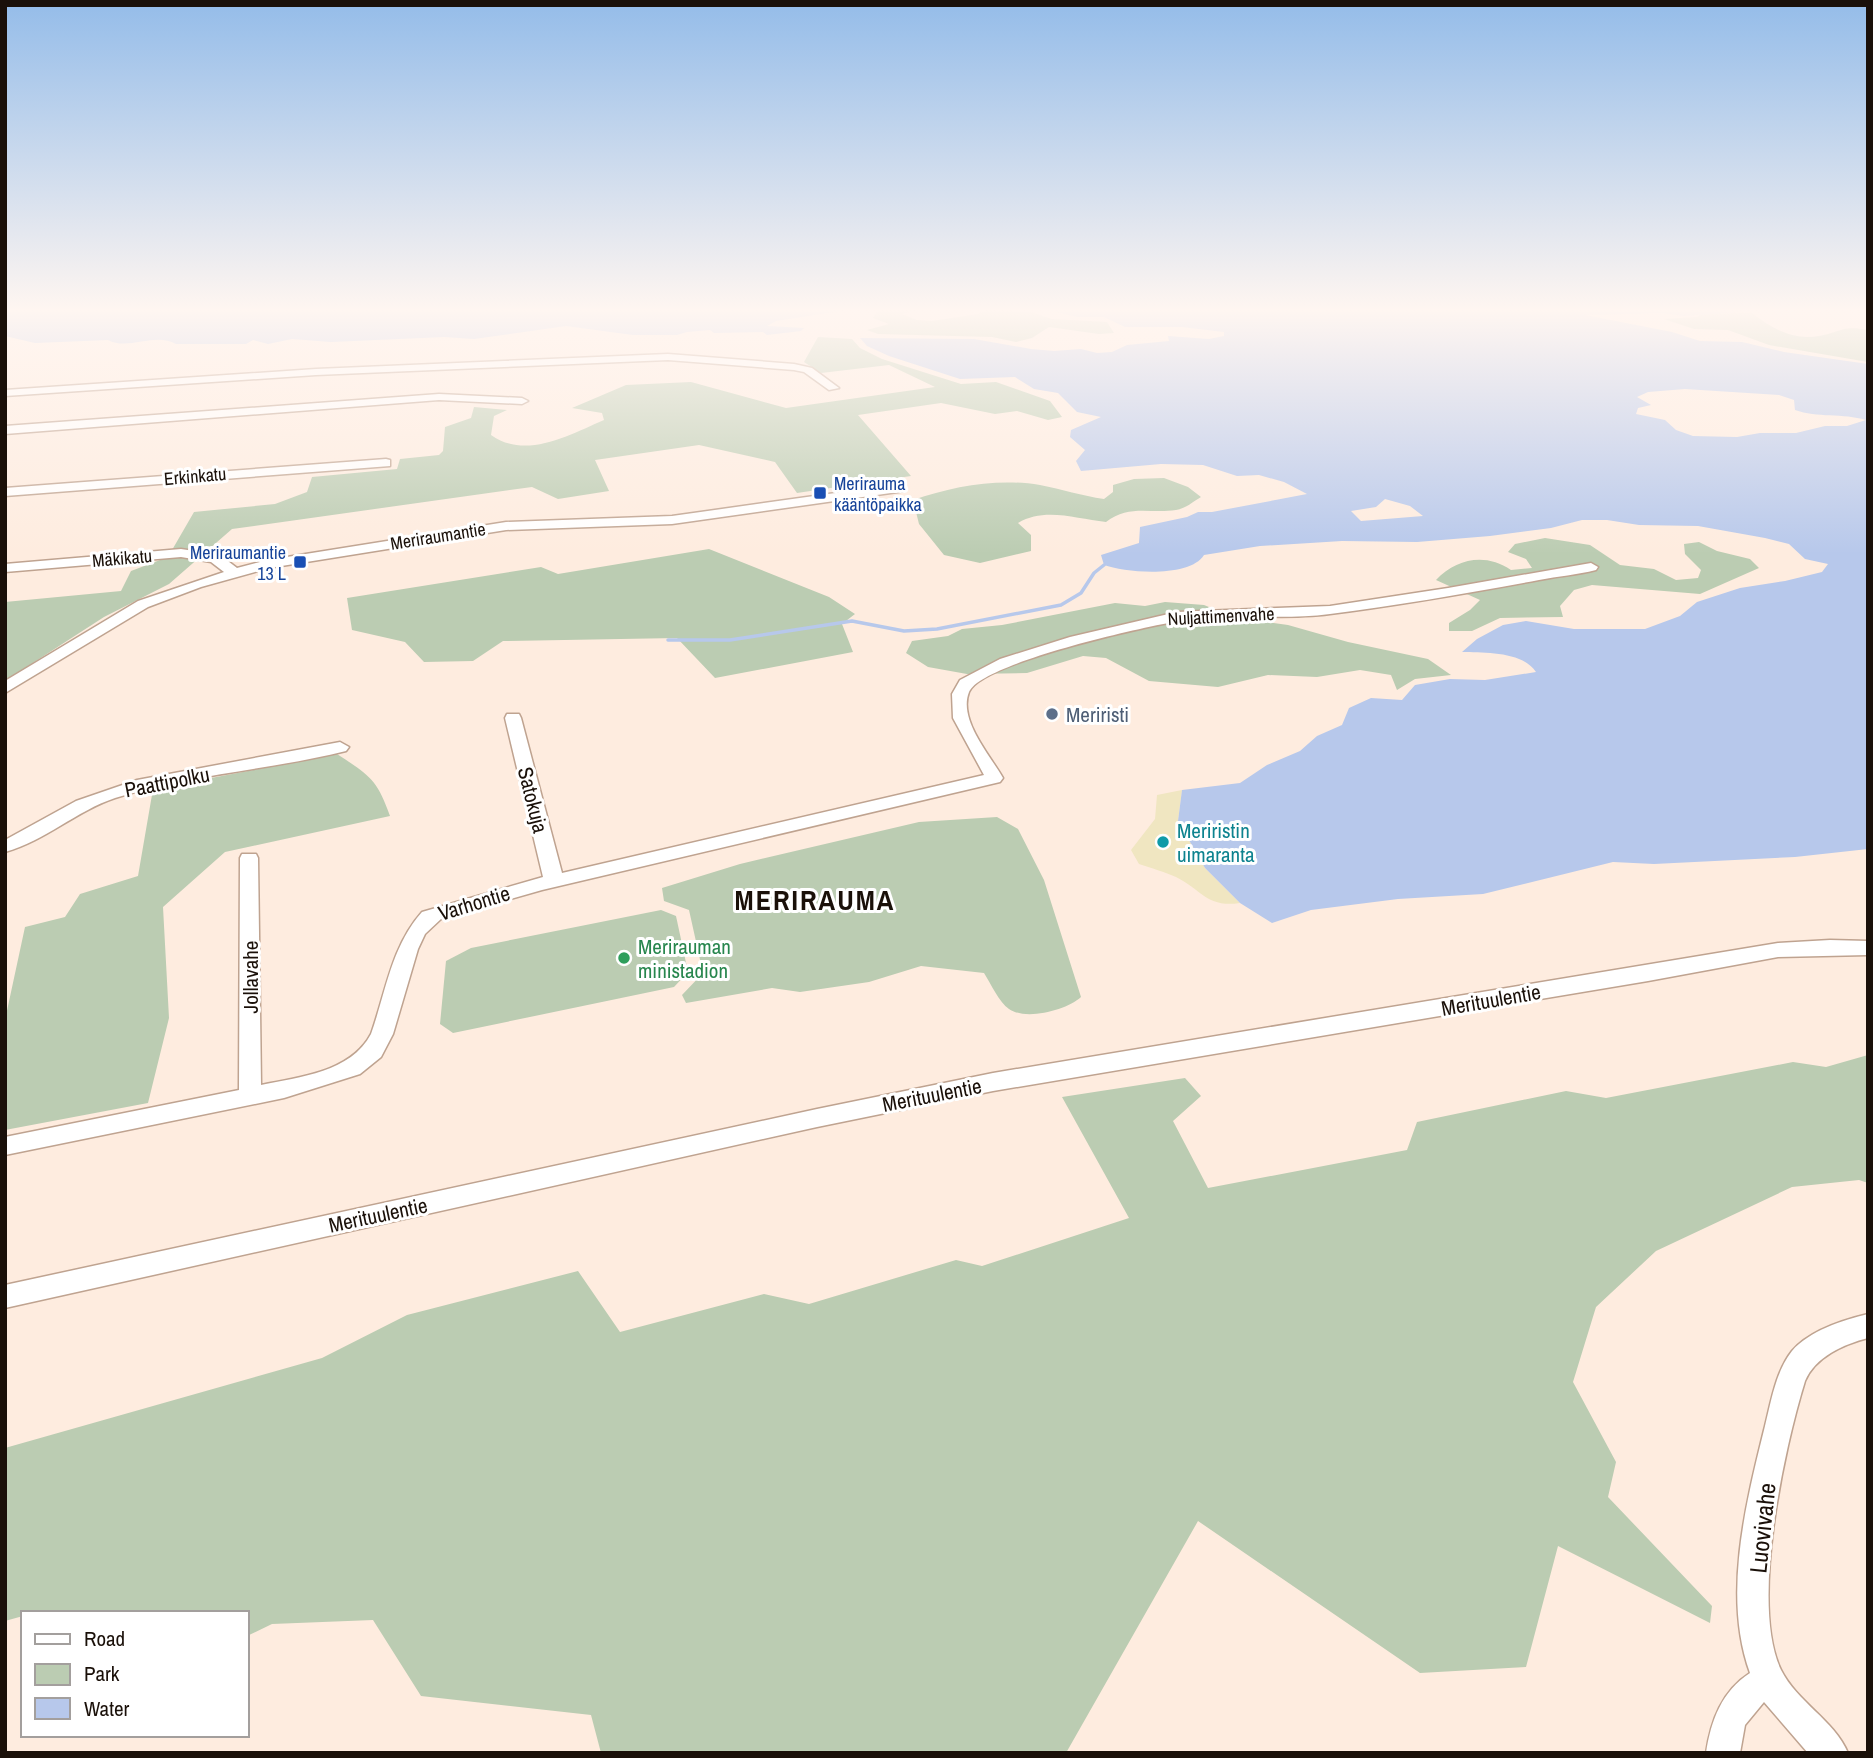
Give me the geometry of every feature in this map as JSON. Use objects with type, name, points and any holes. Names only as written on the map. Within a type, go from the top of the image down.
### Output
[{"type":"street","points":[[5,393],[50,390]]},
{"type":"street","points":[[5,430],[439,397],[522,401]]},
{"type":"street","name":"Erkinkatu","points":[[5,492],[386,463]]},
{"type":"street","name":"Meriraumantie","points":[[5,688],[143,604],[233,572],[268,564],[506,526],[672,520],[900,488]]},
{"type":"street","name":"Mäkikatu","points":[[5,568],[181,553],[215,558],[233,572]]},
{"type":"street","name":"Nuljattimenvahe","points":[[994,778],[962,726],[958,698],[965,683],[982,671],[1009,661],[1173,618],[1214,613],[1313,612],[1591,567]]},
{"type":"street","name":"Satokuja","points":[[513,718],[554,881]]},
{"type":"street","name":"Paattipolku","points":[[5,846],[19,842],[106,794],[143,784],[340,747]]},
{"type":"street","name":"Varhontie","points":[[5,1146],[250,1096],[330,1077],[362,1063],[373,1051],[380,1037],[407,951],[429,917],[444,911],[554,881],[994,778]]},
{"type":"street","name":"Jollavahe","points":[[249,858],[250,1096]]},
{"type":"street","name":"Merituulentie","points":[[5,1297],[817,1118],[993,1082],[1407,1015],[1778,950],[1868,948]]},
{"type":"street","name":"Luovivahe","points":[[1831,1753],[1769,1681],[1759,1649],[1755,1600],[1758,1531],[1768,1472],[1792,1376],[1804,1358],[1823,1345],[1868,1326]]},
{"type":"street","points":[[1723,1753],[1734,1709],[1748,1692],[1769,1681]]},
{"type":"green space","points":[[614,390],[720,390],[786,408],[913,390],[1019,390],[1050,401],[1062,417],[1048,420],[1017,411],[995,414],[941,403],[858,415],[911,476],[797,493],[775,462],[699,445],[595,460],[609,491],[558,499],[532,487],[232,529],[169,584],[104,617],[5,681],[5,602],[121,591],[131,571],[168,557],[194,512],[275,504],[307,492],[312,477],[397,469],[400,459],[439,455],[443,451],[445,427],[471,418],[474,407],[507,410],[494,416],[491,435],[518,445],[533,445],[562,438],[604,420],[602,413],[572,408]]},
{"type":"green space","points":[[1164,478],[1188,487],[1201,497],[1179,509],[1131,511],[1106,522],[1061,515],[1028,518],[1018,523],[1031,535],[1031,551],[980,563],[944,555],[919,524],[913,500],[960,487],[1008,482],[1040,485],[1104,499],[1113,492],[1113,485],[1134,479]]},
{"type":"green space","points":[[1545,538],[1590,545],[1620,565],[1654,569],[1676,580],[1698,578],[1701,570],[1685,554],[1684,544],[1699,542],[1717,551],[1750,559],[1759,568],[1700,594],[1592,585],[1574,590],[1560,606],[1563,617],[1500,618],[1472,631],[1449,631],[1449,623],[1480,600],[1436,580],[1453,567],[1472,560],[1492,561],[1511,570],[1532,568],[1526,559],[1508,552],[1515,544]]},
{"type":"green space","points":[[709,549],[829,597],[855,614],[842,624],[853,652],[715,678],[677,638],[503,641],[473,661],[424,662],[405,642],[352,630],[347,598],[541,567],[558,574]]},
{"type":"green space","points":[[1165,602],[1204,605],[1236,618],[1288,625],[1348,642],[1428,659],[1451,675],[1415,679],[1397,690],[1391,675],[1360,670],[1317,677],[1268,675],[1218,687],[1149,681],[1106,658],[1083,656],[1027,673],[967,674],[928,667],[906,653],[912,641],[948,636],[962,629],[1002,625],[1115,603],[1145,606]]},
{"type":"green space","points":[[337,754],[371,779],[390,816],[225,852],[163,907],[169,1018],[148,1103],[5,1130],[5,1020],[25,927],[65,917],[80,894],[138,876],[153,789]]},
{"type":"green space","points":[[997,817],[1018,829],[1044,880],[1081,997],[1075,1002],[1057,1010],[1036,1014],[1016,1012],[1002,1002],[984,973],[921,966],[869,982],[800,992],[772,988],[686,1003],[682,995],[703,973],[689,910],[664,901],[662,888],[740,864],[919,822]]},
{"type":"green space","points":[[661,910],[676,916],[688,972],[674,987],[453,1033],[440,1024],[446,961],[471,948]]},
{"type":"green space","points":[[1868,1055],[1868,1183],[1859,1180],[1792,1187],[1656,1251],[1596,1307],[1573,1382],[1616,1462],[1608,1497],[1712,1606],[1710,1623],[1558,1546],[1526,1667],[1420,1673],[1198,1521],[1066,1753],[601,1753],[591,1715],[421,1696],[373,1620],[272,1624],[248,1636],[248,1611],[21,1611],[21,1617],[5,1621],[5,1448],[322,1358],[407,1315],[578,1271],[620,1332],[764,1294],[809,1304],[956,1260],[982,1266],[1129,1218],[1062,1097],[1185,1078],[1201,1096],[1173,1121],[1208,1188],[1407,1150],[1417,1122],[1566,1091],[1606,1098],[1793,1062],[1826,1067]]},
{"type":"sand","name":"Meriristin uimaranta","points":[[1182,790],[1178,821],[1205,868],[1240,903],[1220,903],[1205,897],[1176,877],[1139,864],[1131,850],[1155,819],[1157,795]]},
{"type":"water","points":[[1040,390],[1672,390],[1648,392],[1637,397],[1651,405],[1638,408],[1636,414],[1665,420],[1676,430],[1693,436],[1737,437],[1760,433],[1796,433],[1825,426],[1847,426],[1866,420],[1795,410],[1794,400],[1779,395],[1701,390],[1868,390],[1868,849],[1795,857],[1654,864],[1613,862],[1483,894],[1398,899],[1311,910],[1272,923],[1240,903],[1205,868],[1178,821],[1182,790],[1240,783],[1267,765],[1300,751],[1317,736],[1342,725],[1349,708],[1371,698],[1402,700],[1415,685],[1450,679],[1485,680],[1536,672],[1522,660],[1512,657],[1462,652],[1477,639],[1503,625],[1526,621],[1574,629],[1645,629],[1680,616],[1697,602],[1740,588],[1822,572],[1828,564],[1805,559],[1789,544],[1698,526],[1582,520],[1551,528],[1417,542],[1342,541],[1260,546],[1204,555],[1186,567],[1157,572],[1114,568],[1104,565],[1101,555],[1139,543],[1140,527],[1198,512],[1212,512],[1307,494],[1284,482],[1259,475],[1237,476],[1203,465],[1161,464],[1081,471],[1076,461],[1085,450],[1070,437],[1071,430],[1101,417],[1077,412],[1058,393]],"holes":[[[1385,499],[1410,506],[1423,516],[1361,521],[1351,511],[1376,507]]]},
{"type":"waterway","points":[[668,640],[730,640],[852,621],[904,631],[937,629],[1061,605],[1081,593],[1094,573],[1104,565]]},
{"type":"place","name":"Merirauma kääntöpaikka","points":[[820,493]]},
{"type":"place","name":"Meriraumantie 13 L","points":[[300,562]]},
{"type":"place","name":"Meriristi","points":[[1052,714]]},
{"type":"place","name":"Meriristin uimaranta","points":[[1163,842]]},
{"type":"place","name":"Merirauman ministadion","points":[[624,958]]},
{"type":"district","name":"MERIRAUMA","points":[[815,900]]}]
